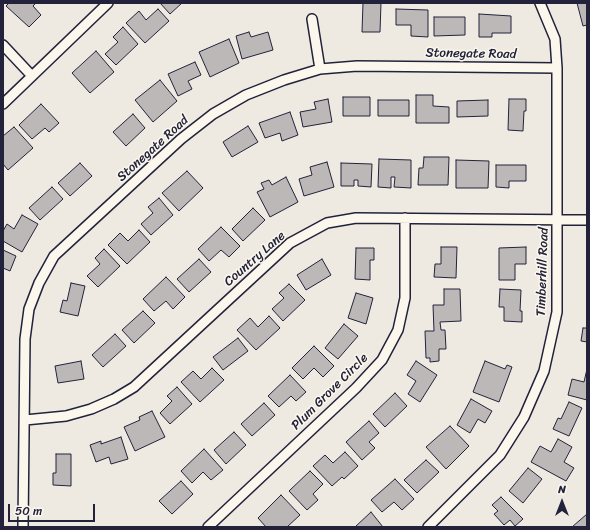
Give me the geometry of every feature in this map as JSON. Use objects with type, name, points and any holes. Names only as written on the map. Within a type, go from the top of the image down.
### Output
[{"type":"street","points":[[3,104],[108,3]]},
{"type":"street","name":"Timberhill Road","points":[[428,527],[500,455],[524,417],[544,371],[557,312],[557,68],[555,39],[540,3]]},
{"type":"street","points":[[312,19],[320,69]]},
{"type":"street","points":[[3,45],[32,76]]},
{"type":"street","name":"Stonegate Road","points":[[23,527],[25,339],[30,309],[39,283],[54,256],[182,139],[213,114],[246,95],[284,80],[320,69],[357,66],[557,68]]},
{"type":"street","name":"Country Lane","points":[[25,420],[66,416],[91,409],[114,399],[134,387],[290,243],[327,223],[356,218],[587,220]]},
{"type":"street","name":"Plum Grove Circle","points":[[208,527],[356,388],[382,360],[398,330],[405,298],[405,218]]},
{"type":"building","points":[[9,3],[36,3],[33,6],[41,15],[29,27],[6,6]]},
{"type":"building","points":[[160,3],[182,3],[170,14]]},
{"type":"building","points":[[363,3],[381,3],[380,32],[362,32]]},
{"type":"building","points":[[577,3],[587,3],[587,25],[583,26]]},
{"type":"building","points":[[158,9],[169,21],[145,43],[126,23],[139,11],[146,20]]},
{"type":"building","points":[[396,9],[428,10],[428,37],[411,36],[411,25],[396,25]]},
{"type":"building","points":[[479,14],[511,16],[511,33],[492,33],[492,37],[479,37]]},
{"type":"building","points":[[434,17],[465,17],[465,35],[434,36]]},
{"type":"building","points":[[123,27],[138,44],[116,65],[105,54],[118,42],[113,37]]},
{"type":"building","points":[[249,32],[251,37],[268,32],[273,50],[242,59],[236,36]]},
{"type":"building","points":[[229,39],[239,63],[210,77],[199,52]]},
{"type":"building","points":[[96,51],[114,72],[90,93],[72,73]]},
{"type":"building","points":[[195,62],[201,75],[188,81],[192,89],[178,96],[168,74]]},
{"type":"building","points":[[160,80],[177,101],[153,122],[135,100]]},
{"type":"building","points":[[416,95],[433,95],[433,106],[449,107],[449,123],[416,123]]},
{"type":"building","points":[[343,97],[370,97],[370,116],[343,116]]},
{"type":"building","points":[[328,99],[332,122],[303,127],[300,112],[316,109],[314,102]]},
{"type":"building","points":[[509,99],[526,99],[523,131],[508,130]]},
{"type":"building","points":[[378,100],[409,100],[409,116],[378,116]]},
{"type":"building","points":[[488,100],[488,116],[457,117],[457,101]]},
{"type":"building","points":[[41,104],[59,123],[49,132],[45,128],[32,139],[19,125]]},
{"type":"building","points":[[290,112],[298,135],[282,141],[280,133],[265,138],[259,123]]},
{"type":"building","points":[[133,114],[145,128],[126,146],[113,132]]},
{"type":"building","points":[[248,126],[258,142],[232,157],[223,142]]},
{"type":"building","points":[[14,127],[33,148],[8,170],[3,164],[3,136]]},
{"type":"building","points":[[424,157],[449,157],[448,185],[418,185],[419,168],[423,168]]},
{"type":"building","points":[[379,159],[411,160],[411,188],[394,187],[395,177],[391,177],[391,188],[378,187]]},
{"type":"building","points":[[456,160],[489,161],[488,188],[456,188]]},
{"type":"building","points":[[327,162],[334,187],[304,196],[299,179],[312,175],[310,167]]},
{"type":"building","points":[[80,163],[92,176],[70,196],[58,183]]},
{"type":"building","points":[[341,163],[372,164],[371,187],[358,186],[358,180],[354,180],[354,186],[341,186]]},
{"type":"building","points":[[496,165],[526,165],[526,181],[509,181],[509,188],[496,187]]},
{"type":"building","points":[[187,171],[203,188],[179,211],[162,193]]},
{"type":"building","points":[[286,177],[298,202],[270,217],[257,192],[264,189],[261,183],[269,180],[272,185]]},
{"type":"building","points":[[52,187],[63,199],[40,220],[29,208]]},
{"type":"building","points":[[159,198],[173,215],[151,235],[141,224],[153,213],[148,207]]},
{"type":"building","points":[[253,208],[265,220],[243,241],[232,229]]},
{"type":"building","points":[[22,215],[38,224],[22,252],[3,241],[3,231],[7,224],[14,229]]},
{"type":"building","points":[[221,227],[240,246],[229,257],[221,250],[209,261],[198,249]]},
{"type":"building","points":[[139,230],[150,242],[127,264],[108,245],[120,233],[128,241]]},
{"type":"building","points":[[441,247],[457,247],[456,278],[434,277],[435,264],[441,264]]},
{"type":"building","points":[[526,247],[526,264],[515,264],[515,280],[499,280],[499,248]]},
{"type":"building","points":[[356,248],[374,248],[374,260],[370,260],[370,280],[355,279]]},
{"type":"building","points":[[104,249],[120,266],[98,287],[87,276],[100,264],[95,258]]},
{"type":"building","points":[[3,250],[16,256],[10,271],[3,268]]},
{"type":"building","points":[[199,259],[211,272],[189,292],[177,279]]},
{"type":"building","points":[[322,259],[331,275],[306,290],[297,275]]},
{"type":"building","points":[[166,277],[185,297],[173,309],[166,301],[154,311],[143,299]]},
{"type":"building","points":[[71,283],[85,286],[78,316],[60,312],[63,300],[67,301]]},
{"type":"building","points":[[289,284],[305,300],[283,321],[272,309],[284,298],[279,293]]},
{"type":"building","points":[[444,289],[460,289],[461,321],[440,322],[441,330],[445,330],[446,349],[439,349],[439,361],[430,362],[430,358],[426,358],[425,331],[434,331],[433,305],[444,305]]},
{"type":"building","points":[[500,289],[521,290],[520,311],[522,311],[522,322],[504,321],[504,307],[499,307]]},
{"type":"building","points":[[356,293],[373,298],[366,324],[348,318]]},
{"type":"building","points":[[143,311],[155,323],[134,343],[122,330]]},
{"type":"building","points":[[269,316],[280,328],[256,350],[237,330],[250,318],[258,327]]},
{"type":"building","points":[[344,324],[358,336],[338,359],[325,348]]},
{"type":"building","points":[[583,328],[587,328],[587,342],[581,341]]},
{"type":"building","points":[[115,334],[126,346],[103,367],[92,355]]},
{"type":"building","points":[[238,338],[248,351],[223,370],[213,357]]},
{"type":"building","points":[[314,346],[334,366],[323,377],[314,368],[303,379],[292,368]]},
{"type":"building","points":[[81,361],[84,379],[58,383],[55,366]]},
{"type":"building","points":[[416,361],[437,375],[420,402],[408,394],[416,381],[407,375]]},
{"type":"building","points":[[485,361],[505,369],[507,365],[512,367],[499,402],[473,392]]},
{"type":"building","points":[[212,368],[224,380],[200,402],[181,382],[193,371],[201,379]]},
{"type":"building","points":[[587,369],[587,400],[568,395],[572,379],[584,382]]},
{"type":"building","points":[[290,375],[306,392],[296,401],[291,396],[279,407],[268,396]]},
{"type":"building","points":[[177,387],[192,404],[170,424],[160,413],[172,401],[167,396]]},
{"type":"building","points":[[395,393],[407,406],[385,427],[373,414]]},
{"type":"building","points":[[471,399],[492,411],[485,423],[478,419],[470,433],[457,425]]},
{"type":"building","points":[[569,402],[582,408],[569,436],[553,429],[558,418],[561,419]]},
{"type":"building","points":[[264,403],[275,415],[252,436],[241,424]]},
{"type":"building","points":[[152,411],[165,437],[135,451],[124,427],[140,420],[139,417]]},
{"type":"building","points":[[369,421],[379,433],[369,442],[375,448],[362,460],[346,442]]},
{"type":"building","points":[[450,426],[469,446],[446,469],[426,447]]},
{"type":"building","points":[[234,432],[246,445],[226,464],[214,450]]},
{"type":"building","points":[[121,437],[128,459],[111,464],[109,457],[96,462],[90,445],[101,441],[101,444]]},
{"type":"building","points":[[558,439],[572,447],[564,462],[574,468],[566,481],[531,462],[540,446],[551,452]]},
{"type":"building","points":[[204,449],[223,470],[211,480],[203,472],[192,483],[181,471]]},
{"type":"building","points":[[345,452],[358,466],[344,479],[342,477],[332,486],[313,466],[325,455],[333,463]]},
{"type":"building","points":[[56,454],[71,454],[71,486],[53,485],[53,473],[56,473]]},
{"type":"building","points":[[426,460],[439,472],[417,493],[404,480]]},
{"type":"building","points":[[528,468],[542,479],[523,503],[509,491]]},
{"type":"building","points":[[310,471],[323,484],[313,494],[318,500],[307,510],[289,491]]},
{"type":"building","points":[[395,479],[414,499],[402,510],[394,502],[382,512],[371,500]]},
{"type":"building","points":[[181,481],[193,494],[172,514],[159,501]]},
{"type":"building","points":[[281,495],[300,515],[287,527],[266,527],[258,518]]},
{"type":"building","points":[[501,497],[523,519],[515,526],[510,520],[504,525],[494,514],[498,511],[492,505]]},
{"type":"building","points":[[371,512],[383,527],[355,527]]},
{"type":"building","points":[[587,514],[587,527],[572,527]]}]
